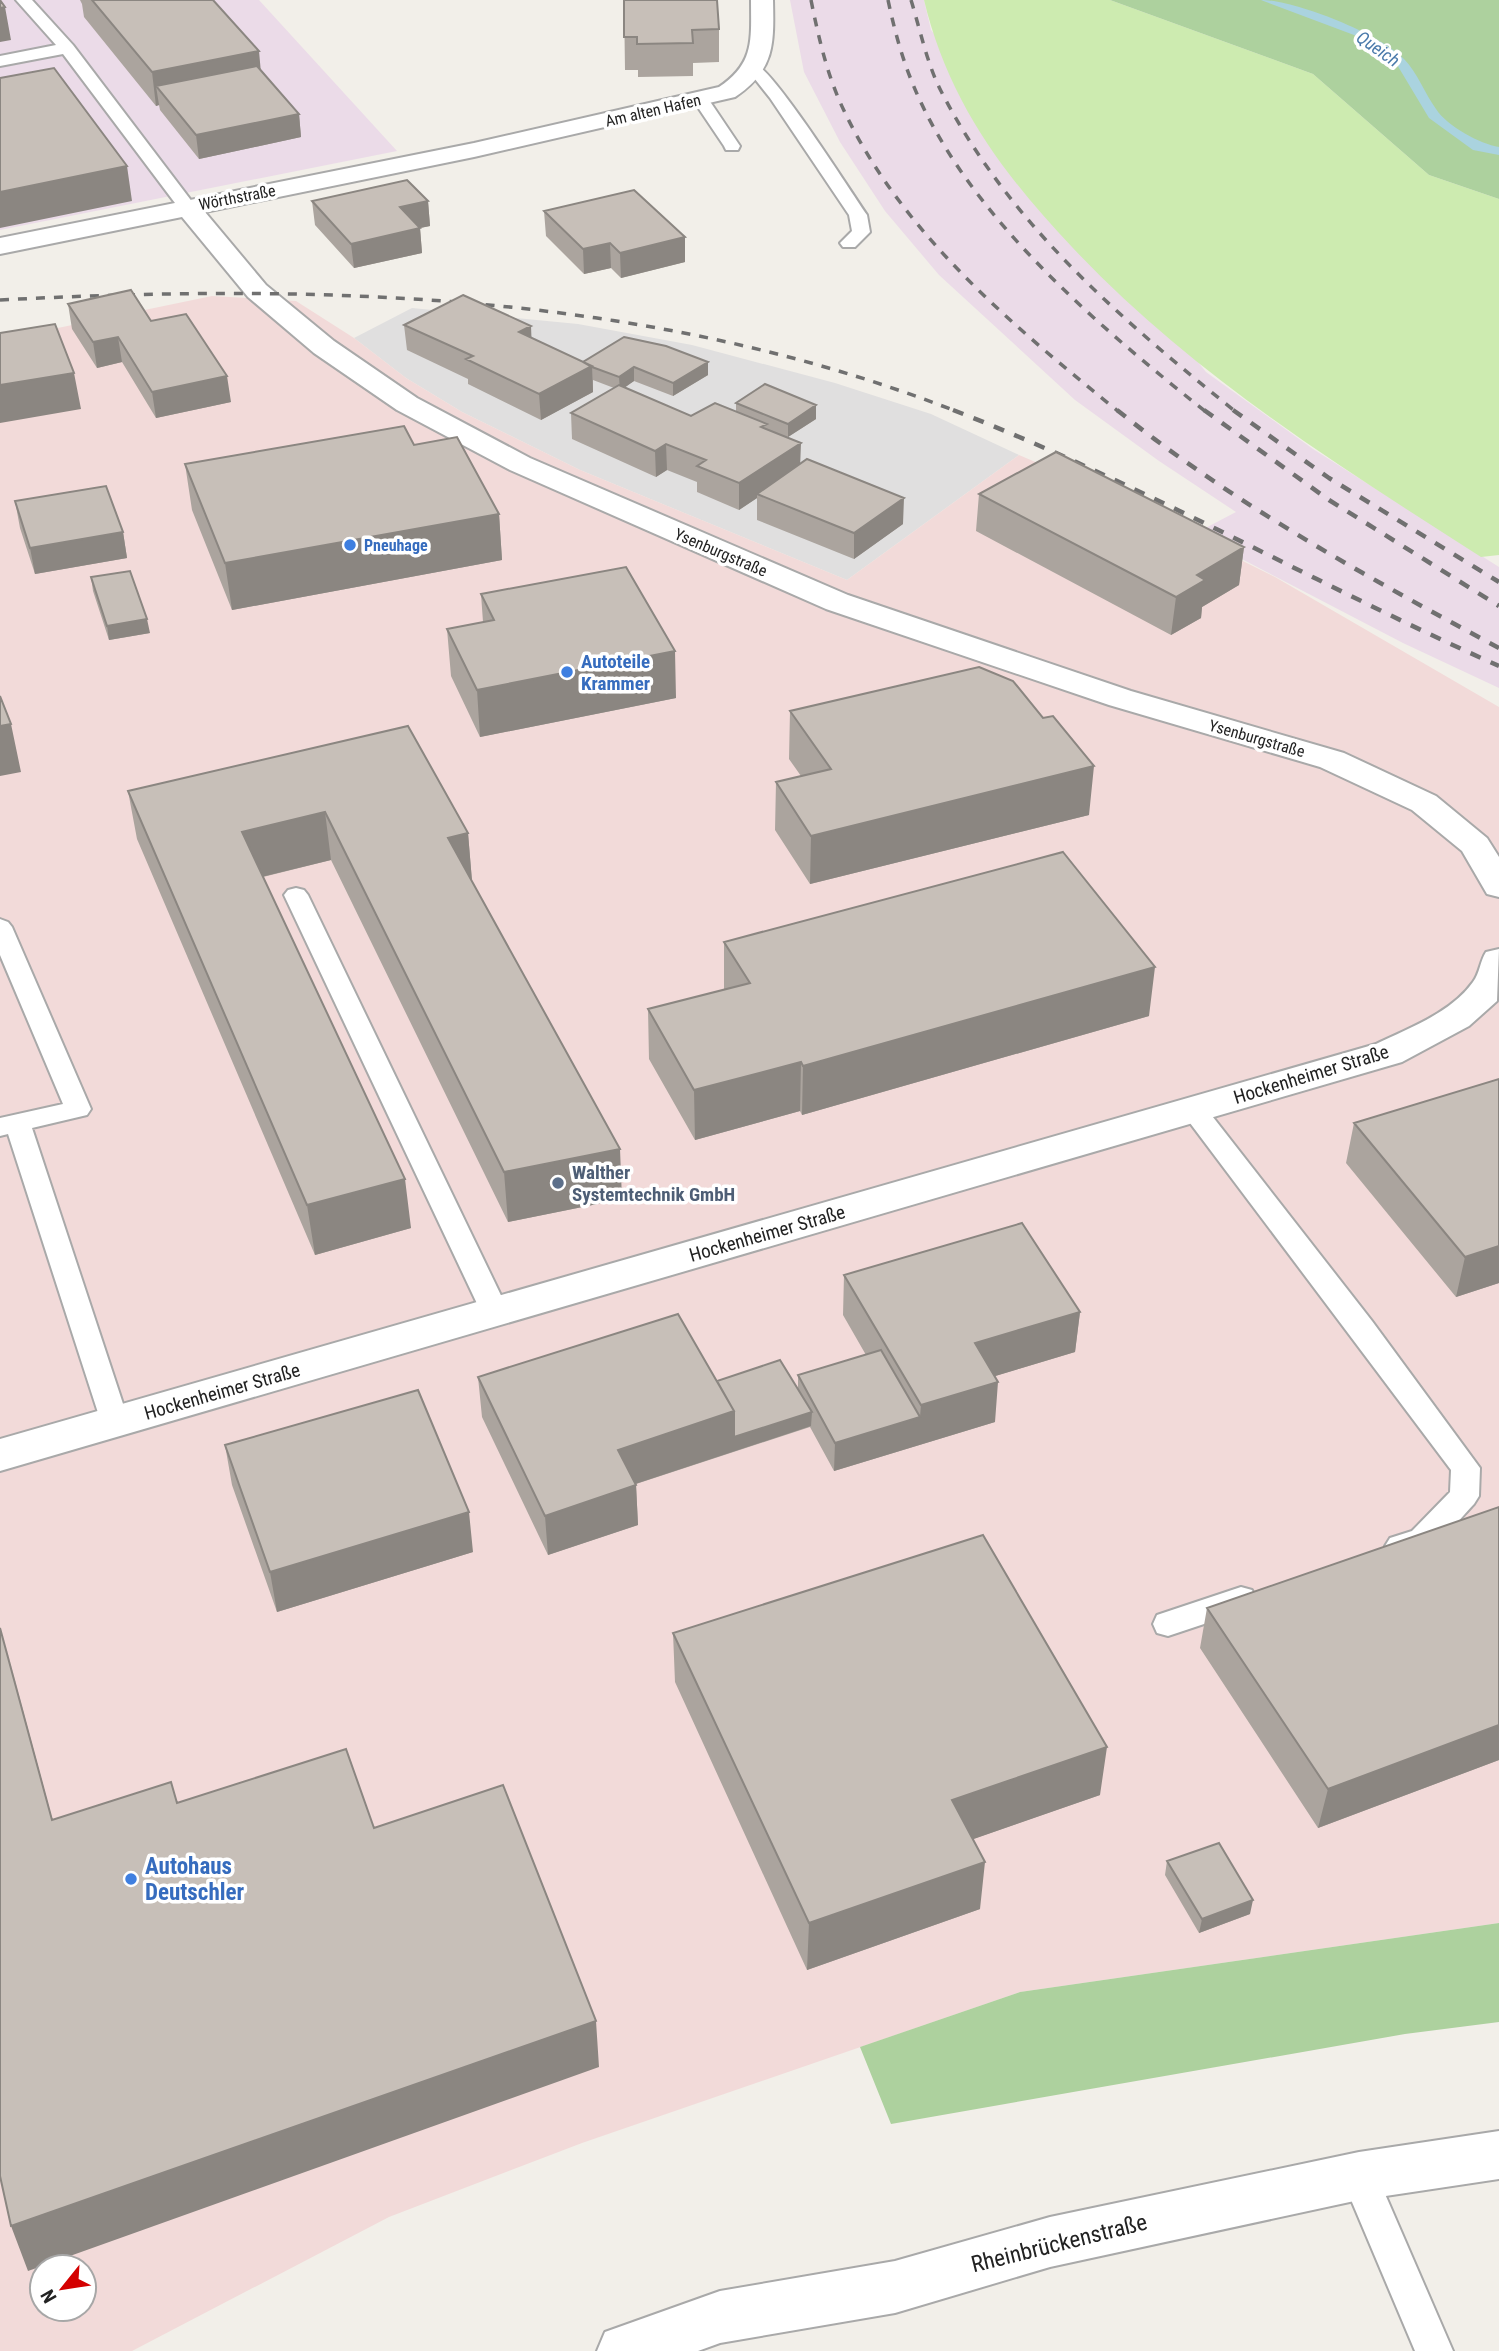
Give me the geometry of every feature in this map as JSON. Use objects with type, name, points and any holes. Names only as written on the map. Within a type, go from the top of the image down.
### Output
[{"type":"street","points":[[755,69],[762,48],[762,0]]},
{"type":"street","name":"Am alten Hafen","points":[[474,150],[701,100],[727,92],[741,84],[755,69]]},
{"type":"street","name":"Wörthstraße","points":[[0,246],[474,150]]},
{"type":"street","name":"Ysenburgstraße","points":[[187,207],[257,291],[324,347],[407,404],[520,464],[837,602],[1120,698],[1332,760],[1424,803],[1475,845],[1499,886]]},
{"type":"street","name":"Hockenheimer Straße","points":[[0,1455],[1389,1053],[1467,1013],[1499,968]]},
{"type":"street","name":"Rheinbrückenstraße","points":[[624,2351],[720,2317],[895,2287],[1051,2242],[1359,2176],[1499,2155]]},
{"type":"lane","points":[[24,0],[67,48],[187,207]]},
{"type":"lane","points":[[0,61],[67,48]]},
{"type":"lane","points":[[755,69],[776,94],[858,215],[861,232],[849,243]]},
{"type":"lane","points":[[701,100],[732,146]]},
{"type":"lane","points":[[296,895],[495,1311]]},
{"type":"lane","points":[[0,927],[78,1109],[8,1125],[115,1422]]},
{"type":"lane","points":[[1193,1109],[1466,1468],[1464,1496],[1437,1526],[1422,1539],[1371,1556]]},
{"type":"lane","points":[[1168,1623],[1270,1590]]},
{"type":"lane","points":[[1359,2176],[1434,2351]]},
{"type":"shaded area","points":[[0,0],[259,0],[397,151],[0,230]]},
{"type":"shaded area","points":[[790,0],[924,0],[931,30],[1206,372],[1313,449],[1499,567],[1499,688],[1403,643],[1194,534],[1236,512],[1159,461],[1075,400],[939,275],[885,211],[840,142],[804,72]]},
{"type":"shaded area","points":[[212,296],[296,301],[354,338],[406,378],[462,412],[580,470],[847,580],[1019,455],[1096,488],[1275,577],[1499,707],[1499,1923],[1020,1992],[582,2143],[389,2217],[132,2351],[0,2351],[0,340]]},
{"type":"shaded area","points":[[412,308],[578,324],[692,345],[835,383],[931,414],[1019,455],[847,580],[580,470],[462,412],[406,378],[354,338]]},
{"type":"green space","points":[[924,0],[1110,0],[1313,74],[1429,175],[1499,199],[1499,555],[1481,557],[1319,451],[1215,376],[1165,336],[1118,293],[1072,247],[1023,191],[981,133],[947,70]]},
{"type":"green space","points":[[1110,0],[1499,0],[1499,199],[1429,175],[1313,74]]},
{"type":"green space","points":[[1499,1923],[1499,2022],[1405,2034],[891,2124],[860,2047],[1020,1992]]},
{"type":"building","points":[[92,0],[213,0],[259,51],[152,72]]},
{"type":"building","points":[[624,0],[717,0],[719,29],[692,30],[693,43],[637,44],[637,37],[624,37]]},
{"type":"building","points":[[257,66],[299,114],[196,135],[156,86]]},
{"type":"building","points":[[54,68],[127,166],[0,192],[0,78]]},
{"type":"building","points":[[407,180],[428,201],[400,207],[420,228],[351,244],[312,201]]},
{"type":"building","points":[[634,190],[685,237],[620,253],[610,243],[583,249],[544,211]]},
{"type":"building","points":[[131,290],[151,321],[186,314],[227,376],[152,392],[118,337],[93,342],[68,304]]},
{"type":"building","points":[[463,295],[531,326],[519,332],[592,366],[539,394],[466,359],[473,356],[404,325]]},
{"type":"building","points":[[55,324],[74,373],[0,385],[0,333]]},
{"type":"building","points":[[624,337],[666,346],[708,362],[673,383],[634,367],[619,377],[583,362]]},
{"type":"building","points":[[765,384],[816,405],[788,424],[736,403]]},
{"type":"building","points":[[619,385],[691,416],[715,403],[767,424],[761,427],[801,443],[739,483],[697,466],[706,460],[666,444],[655,451],[571,413]]},
{"type":"building","points":[[404,426],[414,445],[457,437],[499,514],[225,563],[185,464]]},
{"type":"building","points":[[1056,452],[1244,547],[1197,575],[1205,580],[1176,597],[979,494]]},
{"type":"building","points":[[807,459],[904,498],[854,533],[757,494]]},
{"type":"building","points":[[106,486],[123,532],[30,548],[15,501]]},
{"type":"building","points":[[626,567],[675,651],[477,690],[447,629],[494,620],[481,594]]},
{"type":"building","points":[[130,571],[147,619],[107,626],[91,577]]},
{"type":"building","points":[[979,667],[1013,681],[1043,718],[1053,716],[1094,766],[811,836],[776,782],[831,769],[790,711]]},
{"type":"building","points":[[0,696],[11,724],[0,726]]},
{"type":"building","points":[[408,726],[468,833],[448,838],[620,1149],[504,1172],[325,812],[242,832],[405,1179],[307,1205],[128,791]]},
{"type":"building","points":[[1063,852],[1155,967],[803,1066],[801,1062],[694,1090],[648,1009],[750,983],[724,942]]},
{"type":"building","points":[[1499,1079],[1499,1246],[1465,1257],[1354,1123]]},
{"type":"building","points":[[1022,1223],[1080,1312],[975,1343],[998,1382],[921,1405],[844,1275]]},
{"type":"building","points":[[678,1314],[734,1411],[618,1450],[636,1485],[545,1516],[478,1377]]},
{"type":"building","points":[[881,1350],[920,1417],[835,1443],[798,1375]]},
{"type":"building","points":[[780,1360],[812,1412],[734,1437],[734,1411],[717,1381]]},
{"type":"building","points":[[418,1390],[469,1512],[270,1572],[225,1445]]},
{"type":"building","points":[[1499,1507],[1499,1725],[1328,1789],[1207,1608]]},
{"type":"building","points":[[983,1535],[1107,1747],[952,1800],[985,1862],[809,1923],[673,1633]]},
{"type":"building","points":[[0,1628],[52,1820],[171,1782],[177,1803],[346,1749],[374,1828],[503,1785],[596,2021],[11,2226],[0,2176]]},
{"type":"building","points":[[1219,1843],[1253,1900],[1202,1919],[1167,1861]]},
{"type":"waterway","name":"Queich","points":[[1267,0],[1358,33],[1400,61],[1433,115],[1477,147],[1499,151]]},
{"type":"railway","points":[[811,0],[823,52],[840,102],[864,149],[893,193],[961,273],[999,310],[1119,412]]},
{"type":"railway","points":[[888,0],[912,82],[935,131],[965,177],[1038,264],[1079,304],[1206,412]]},
{"type":"railway","points":[[911,0],[936,81],[969,139],[1000,184],[1034,227],[1110,305],[1236,412]]},
{"type":"railway","points":[[0,300],[243,293],[364,296],[485,305],[606,319],[725,341],[842,372],[957,412]]},
{"type":"railway","points":[[953,410],[957,412]]},
{"type":"railway","points":[[1117,410],[1207,477],[1302,538],[1499,648]]},
{"type":"railway","points":[[1204,410],[1329,500],[1499,606]]},
{"type":"railway","points":[[1233,410],[1329,478],[1499,582]]},
{"type":"railway","points":[[957,412],[1092,469],[1499,666]]},
{"type":"place","name":"Pneuhage","points":[[350,545]]},
{"type":"place","name":"Autoteile Krammer","points":[[567,672]]},
{"type":"place","name":"Walther Systemtechnik GmbH","points":[[558,1183]]},
{"type":"place","name":"Autohaus Deutschler","points":[[131,1879]]}]
